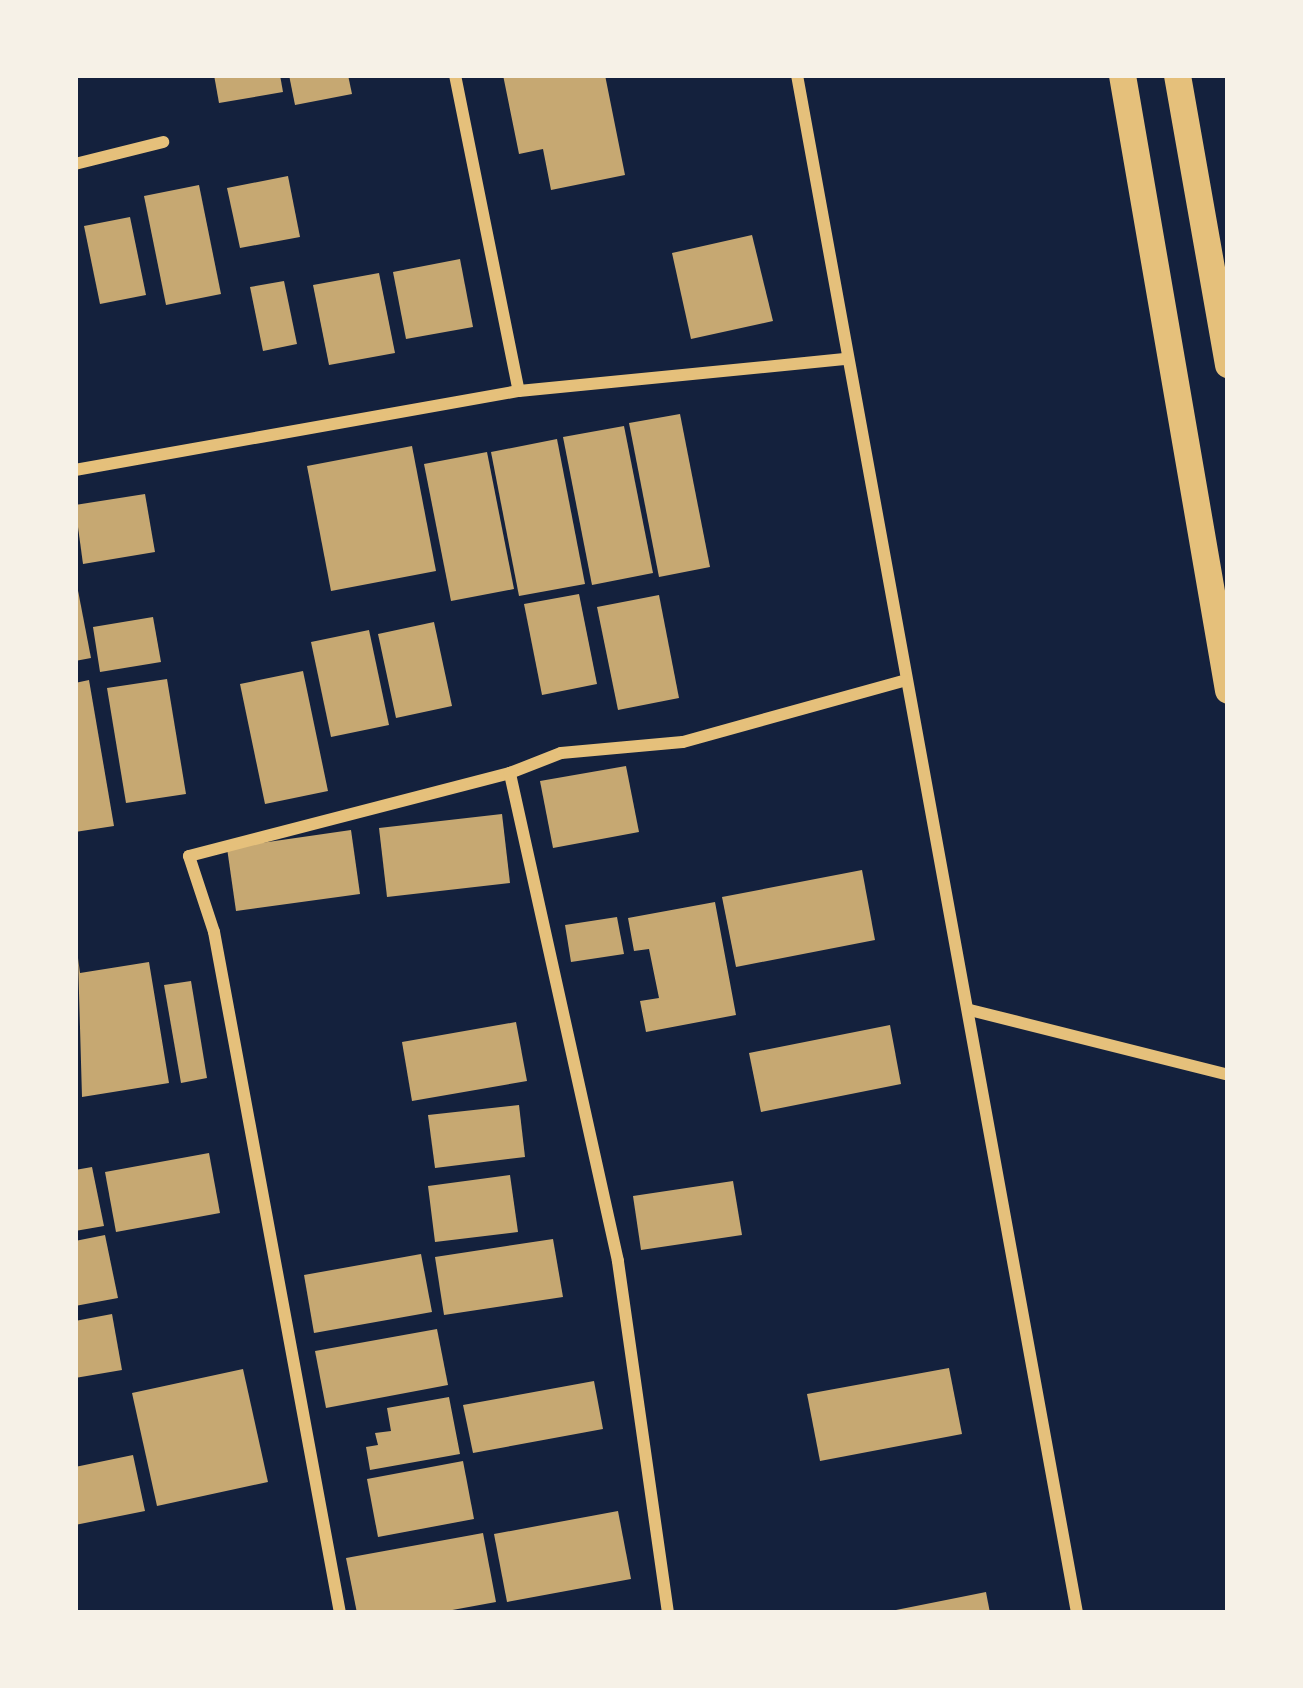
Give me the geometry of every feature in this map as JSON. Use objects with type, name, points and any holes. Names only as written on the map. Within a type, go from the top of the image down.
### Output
[{"type":"main road","points":[[1122,75],[1228,690]]},
{"type":"main road","points":[[1178,75],[1228,365]]},
{"type":"street","points":[[455,75],[518,391]]},
{"type":"street","points":[[796,75],[844,358],[970,1010],[1077,1613]]},
{"type":"street","points":[[75,164],[163,142]]},
{"type":"street","points":[[75,470],[518,391],[844,358]]},
{"type":"street","points":[[340,1613],[214,932],[189,856],[510,773],[561,753],[683,742],[907,680]]},
{"type":"street","points":[[510,773],[618,1261],[668,1613]]},
{"type":"street","points":[[970,1010],[1228,1075]]},
{"type":"building","points":[[214,75],[280,75],[283,92],[219,103]]},
{"type":"building","points":[[289,75],[348,75],[352,94],[295,105]]},
{"type":"building","points":[[503,75],[605,75],[625,175],[551,190],[543,149],[519,154]]},
{"type":"building","points":[[288,176],[300,237],[240,248],[227,188]]},
{"type":"building","points":[[199,185],[221,294],[166,305],[144,196]]},
{"type":"building","points":[[130,217],[146,295],[100,304],[84,226]]},
{"type":"building","points":[[752,235],[773,321],[691,339],[672,253]]},
{"type":"building","points":[[460,259],[473,327],[406,339],[393,272]]},
{"type":"building","points":[[379,273],[395,353],[329,365],[313,285]]},
{"type":"building","points":[[284,281],[297,344],[263,351],[250,287]]},
{"type":"building","points":[[680,414],[710,567],[659,577],[629,423]]},
{"type":"building","points":[[624,426],[653,573],[592,585],[563,437]]},
{"type":"building","points":[[557,439],[585,584],[519,596],[491,452]]},
{"type":"building","points":[[412,446],[436,571],[331,591],[307,466]]},
{"type":"building","points":[[487,452],[514,589],[451,601],[424,464]]},
{"type":"building","points":[[145,494],[155,552],[83,564],[75,505]]},
{"type":"building","points":[[75,575],[91,658],[75,661]]},
{"type":"building","points":[[579,594],[597,684],[542,695],[524,604]]},
{"type":"building","points":[[659,595],[679,698],[618,710],[597,607]]},
{"type":"building","points":[[153,617],[161,662],[100,672],[93,627]]},
{"type":"building","points":[[434,622],[452,706],[396,718],[378,634]]},
{"type":"building","points":[[369,630],[389,725],[331,737],[311,642]]},
{"type":"building","points":[[303,671],[328,791],[265,804],[240,684]]},
{"type":"building","points":[[167,679],[186,794],[126,803],[107,688]]},
{"type":"building","points":[[89,680],[114,826],[75,832],[75,683]]},
{"type":"building","points":[[626,766],[639,832],[553,848],[540,781]]},
{"type":"building","points":[[502,814],[510,883],[387,897],[379,828]]},
{"type":"building","points":[[351,830],[360,894],[236,911],[227,848]]},
{"type":"building","points":[[862,870],[875,940],[736,967],[722,897]]},
{"type":"building","points":[[715,902],[736,1015],[646,1032],[640,1001],[659,998],[649,949],[634,951],[628,918]]},
{"type":"building","points":[[617,917],[624,954],[571,962],[565,925]]},
{"type":"building","points":[[78,958],[80,973],[149,962],[169,1083],[82,1097]]},
{"type":"building","points":[[191,981],[207,1078],[181,1083],[164,985]]},
{"type":"building","points":[[516,1022],[527,1081],[412,1101],[402,1042]]},
{"type":"building","points":[[890,1025],[901,1084],[761,1112],[749,1053]]},
{"type":"building","points":[[519,1105],[525,1157],[435,1168],[428,1115]]},
{"type":"building","points":[[209,1153],[220,1213],[116,1232],[105,1172]]},
{"type":"building","points":[[92,1167],[104,1226],[75,1231],[75,1170]]},
{"type":"building","points":[[510,1175],[518,1232],[435,1242],[428,1186]]},
{"type":"building","points":[[733,1181],[742,1235],[641,1250],[633,1196]]},
{"type":"building","points":[[105,1235],[118,1298],[75,1306],[75,1241]]},
{"type":"building","points":[[553,1239],[563,1297],[444,1315],[435,1257]]},
{"type":"building","points":[[421,1254],[432,1312],[314,1333],[304,1275]]},
{"type":"building","points":[[112,1314],[122,1370],[75,1378],[75,1321]]},
{"type":"building","points":[[437,1329],[448,1385],[326,1408],[315,1351]]},
{"type":"building","points":[[949,1368],[962,1434],[820,1461],[807,1394]]},
{"type":"building","points":[[243,1369],[268,1482],[157,1506],[132,1393]]},
{"type":"building","points":[[594,1381],[603,1429],[473,1453],[463,1405]]},
{"type":"building","points":[[449,1397],[460,1454],[370,1470],[366,1447],[378,1445],[375,1433],[391,1431],[387,1408]]},
{"type":"building","points":[[133,1455],[145,1511],[75,1525],[75,1467]]},
{"type":"building","points":[[463,1461],[474,1519],[378,1537],[367,1479]]},
{"type":"building","points":[[618,1511],[631,1579],[507,1602],[494,1534]]},
{"type":"building","points":[[483,1533],[496,1602],[436,1613],[357,1613],[346,1558]]},
{"type":"building","points":[[986,1592],[990,1613],[891,1613],[891,1611]]}]
